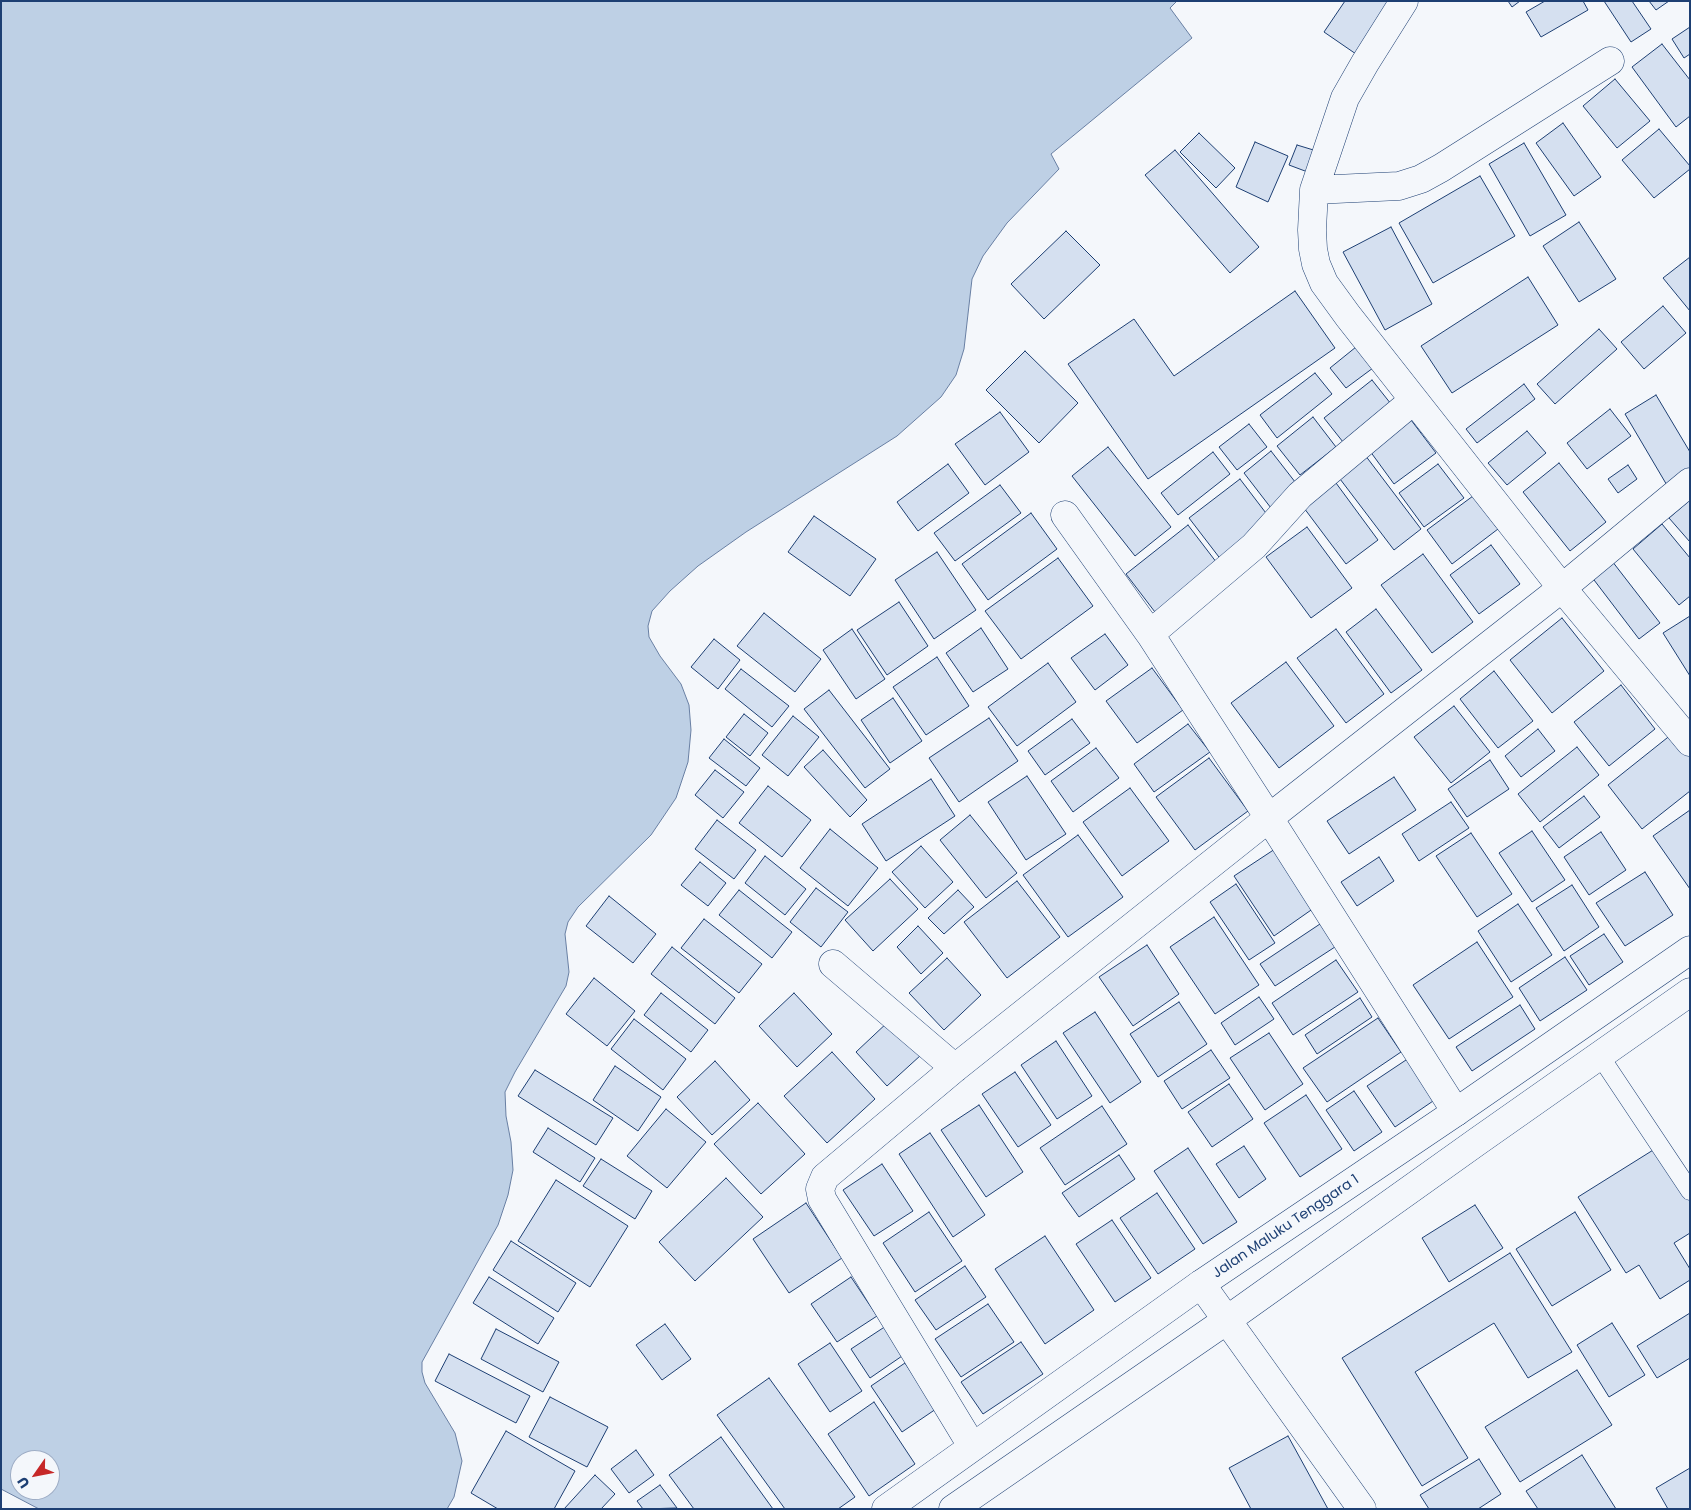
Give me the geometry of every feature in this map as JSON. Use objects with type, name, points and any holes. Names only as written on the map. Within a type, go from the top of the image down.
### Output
[{"type":"main road","points":[[1404,1],[1345,98],[1314,190],[1312,230],[1316,264],[1324,282],[1348,316],[1562,588],[1690,742]]},
{"type":"main road","points":[[1314,190],[1399,186],[1421,179],[1610,61]]},
{"type":"main road","points":[[1150,634],[1254,546],[1300,495],[1414,400]]},
{"type":"main road","points":[[972,1446],[822,1199],[820,1189],[825,1177],[954,1068],[1562,588],[1690,482]]},
{"type":"main road","points":[[1065,515],[1150,634],[1456,1112]]},
{"type":"main road","name":"Jalan Maluku Tenggara 1","points":[[886,1509],[1201,1284],[1456,1112],[1690,950]]},
{"type":"main road","points":[[833,964],[954,1068]]},
{"type":"main road","points":[[953,1509],[1227,1320],[1690,992]]},
{"type":"main road","points":[[1201,1284],[1362,1509]]},
{"type":"lane","points":[[1600,1056],[1690,1191]]},
{"type":"water","points":[[1,1],[1177,1],[1170,8],[1192,38],[1051,154],[1059,169],[1007,223],[983,256],[972,279],[964,349],[956,375],[941,397],[897,436],[746,532],[698,566],[670,591],[652,611],[648,626],[649,637],[660,656],[681,684],[689,705],[691,730],[688,762],[676,798],[651,835],[578,907],[568,922],[565,934],[569,972],[566,986],[505,1092],[513,1170],[508,1195],[498,1225],[422,1362],[425,1383],[455,1433],[462,1461],[454,1497],[447,1509],[39,1509],[22,1500],[60,1500],[60,1450],[10,1450],[10,1494],[1,1489]]},
{"type":"building","points":[[1345,1],[1393,1],[1356,54],[1324,32]]},
{"type":"building","points":[[1508,1],[1520,1],[1512,7]]},
{"type":"building","points":[[1545,1],[1583,1],[1588,10],[1541,37],[1526,12]]},
{"type":"building","points":[[1604,1],[1632,1],[1651,29],[1631,42]]},
{"type":"building","points":[[1649,1],[1669,1],[1656,10]]},
{"type":"building","points":[[1690,27],[1690,54],[1684,58],[1672,39]]},
{"type":"building","points":[[1662,44],[1690,80],[1690,116],[1676,127],[1632,67]]},
{"type":"building","points":[[1615,79],[1650,121],[1617,148],[1583,106]]},
{"type":"building","points":[[1563,123],[1601,177],[1574,196],[1536,143]]},
{"type":"building","points":[[1659,129],[1690,166],[1690,169],[1654,198],[1622,160]]},
{"type":"building","points":[[1199,133],[1235,168],[1216,188],[1180,152]]},
{"type":"building","points":[[1255,142],[1288,156],[1268,202],[1236,187]]},
{"type":"building","points":[[1524,143],[1566,215],[1530,236],[1489,164]]},
{"type":"building","points":[[1297,145],[1320,152],[1313,174],[1289,165]]},
{"type":"building","points":[[1175,150],[1259,247],[1230,273],[1145,175]]},
{"type":"building","points":[[1480,176],[1515,236],[1433,283],[1399,223]]},
{"type":"building","points":[[1579,222],[1616,279],[1579,302],[1543,246]]},
{"type":"building","points":[[1391,227],[1432,304],[1385,330],[1343,252]]},
{"type":"building","points":[[1066,231],[1100,265],[1044,319],[1011,284]]},
{"type":"building","points":[[1690,257],[1690,311],[1663,278]]},
{"type":"building","points":[[1528,277],[1558,325],[1452,393],[1421,346]]},
{"type":"building","points":[[1295,291],[1335,348],[1148,479],[1068,364],[1134,319],[1174,376]]},
{"type":"building","points":[[1663,306],[1686,333],[1644,369],[1621,342]]},
{"type":"building","points":[[1599,329],[1617,349],[1555,404],[1537,384]]},
{"type":"building","points":[[1356,347],[1373,368],[1346,388],[1330,368]]},
{"type":"building","points":[[1025,351],[1078,403],[1039,443],[986,390]]},
{"type":"building","points":[[1315,373],[1332,394],[1277,438],[1260,415]]},
{"type":"building","points":[[1372,380],[1391,404],[1343,442],[1324,418]]},
{"type":"building","points":[[1524,384],[1535,399],[1477,443],[1466,429]]},
{"type":"building","points":[[1656,395],[1690,452],[1690,473],[1668,487],[1625,414]]},
{"type":"building","points":[[1610,409],[1631,436],[1587,469],[1567,443]]},
{"type":"building","points":[[1000,412],[1029,452],[985,485],[955,444]]},
{"type":"building","points":[[1408,416],[1436,453],[1394,484],[1367,447]]},
{"type":"building","points":[[1313,417],[1336,447],[1300,475],[1277,446]]},
{"type":"building","points":[[1249,424],[1267,447],[1237,470],[1219,447]]},
{"type":"building","points":[[1527,431],[1546,453],[1507,485],[1488,463]]},
{"type":"building","points":[[1108,447],[1171,527],[1135,556],[1072,476]]},
{"type":"building","points":[[1271,451],[1299,487],[1271,508],[1244,473]]},
{"type":"building","points":[[1213,452],[1230,474],[1178,515],[1161,493]]},
{"type":"building","points":[[1365,455],[1421,529],[1394,550],[1337,475]]},
{"type":"building","points":[[1559,463],[1606,522],[1570,551],[1523,492]]},
{"type":"building","points":[[948,464],[969,493],[918,531],[897,502]]},
{"type":"building","points":[[1438,464],[1464,498],[1424,527],[1399,493]]},
{"type":"building","points":[[1628,465],[1637,479],[1618,493],[1608,479]]},
{"type":"building","points":[[1240,479],[1272,521],[1222,561],[1189,518]]},
{"type":"building","points":[[1336,483],[1378,540],[1346,564],[1304,508]]},
{"type":"building","points":[[1000,485],[1021,513],[955,561],[934,533]]},
{"type":"building","points":[[1473,496],[1498,529],[1452,564],[1427,530]]},
{"type":"building","points":[[1690,500],[1690,542],[1669,518]]},
{"type":"building","points":[[1031,513],[1057,549],[988,600],[962,564]]},
{"type":"building","points":[[814,516],[876,559],[850,596],[788,552]]},
{"type":"building","points":[[1662,524],[1690,558],[1690,596],[1679,605],[1633,549]]},
{"type":"building","points":[[1188,525],[1220,567],[1158,616],[1126,574]]},
{"type":"building","points":[[1307,527],[1352,588],[1311,618],[1266,557]]},
{"type":"building","points":[[1491,545],[1520,584],[1479,614],[1450,575]]},
{"type":"building","points":[[937,552],[976,610],[934,639],[895,580]]},
{"type":"building","points":[[1423,554],[1473,622],[1432,653],[1381,585]]},
{"type":"building","points":[[1058,558],[1093,606],[1021,659],[985,611]]},
{"type":"building","points":[[1612,561],[1660,623],[1639,639],[1591,576]]},
{"type":"building","points":[[899,602],[928,646],[887,675],[857,630]]},
{"type":"building","points":[[1376,609],[1422,670],[1391,693],[1346,632]]},
{"type":"building","points":[[764,613],[821,659],[795,692],[737,646]]},
{"type":"building","points":[[1690,616],[1690,676],[1663,633]]},
{"type":"building","points":[[1562,618],[1604,671],[1552,713],[1510,660]]},
{"type":"building","points":[[981,628],[1008,669],[973,692],[946,653]]},
{"type":"building","points":[[852,629],[885,679],[856,699],[823,650]]},
{"type":"building","points":[[1336,629],[1384,694],[1346,723],[1297,658]]},
{"type":"building","points":[[1105,634],[1128,665],[1095,690],[1071,658]]},
{"type":"building","points":[[714,639],[740,660],[718,689],[691,667]]},
{"type":"building","points":[[937,657],[969,706],[926,735],[893,687]]},
{"type":"building","points":[[1286,662],[1334,726],[1279,768],[1231,703]]},
{"type":"building","points":[[1048,663],[1076,702],[1017,746],[988,707]]},
{"type":"building","points":[[1152,668],[1183,710],[1137,743],[1106,701]]},
{"type":"building","points":[[741,669],[789,706],[772,727],[725,689]]},
{"type":"building","points":[[1494,671],[1533,721],[1498,748],[1460,699]]},
{"type":"building","points":[[1621,685],[1655,729],[1609,766],[1574,722]]},
{"type":"building","points":[[829,690],[890,769],[865,788],[804,709]]},
{"type":"building","points":[[893,698],[922,741],[890,763],[861,720]]},
{"type":"building","points":[[1454,706],[1490,752],[1451,783],[1414,737]]},
{"type":"building","points":[[744,714],[768,733],[750,756],[726,737]]},
{"type":"building","points":[[793,716],[819,737],[788,776],[762,755]]},
{"type":"building","points":[[989,718],[1018,761],[959,802],[929,758]]},
{"type":"building","points":[[1072,719],[1090,743],[1045,775],[1028,751]]},
{"type":"building","points":[[1188,724],[1210,752],[1154,792],[1134,764]]},
{"type":"building","points":[[1538,729],[1555,751],[1521,777],[1505,756]]},
{"type":"building","points":[[1672,734],[1690,757],[1690,791],[1642,829],[1608,785]]},
{"type":"building","points":[[724,739],[760,768],[746,786],[709,758]]},
{"type":"building","points":[[1577,747],[1599,775],[1540,822],[1518,794]]},
{"type":"building","points":[[1096,748],[1119,778],[1073,812],[1051,781]]},
{"type":"building","points":[[823,750],[867,800],[850,817],[804,767]]},
{"type":"building","points":[[1209,758],[1248,811],[1195,850],[1156,797]]},
{"type":"building","points":[[1490,760],[1509,789],[1467,817],[1448,789]]},
{"type":"building","points":[[715,770],[744,792],[723,818],[695,795]]},
{"type":"building","points":[[1027,776],[1066,834],[1026,860],[988,802]]},
{"type":"building","points":[[1394,777],[1416,810],[1349,854],[1327,821]]},
{"type":"building","points":[[931,779],[955,816],[886,861],[862,824]]},
{"type":"building","points":[[768,786],[811,820],[782,857],[739,823]]},
{"type":"building","points":[[1130,788],[1169,841],[1122,876],[1083,822]]},
{"type":"building","points":[[1584,796],[1600,817],[1559,848],[1543,827]]},
{"type":"building","points":[[1451,802],[1469,828],[1419,861],[1402,834]]},
{"type":"building","points":[[1690,810],[1690,889],[1653,836]]},
{"type":"building","points":[[970,815],[1017,873],[986,898],[940,840]]},
{"type":"building","points":[[717,820],[756,850],[734,879],[695,849]]},
{"type":"building","points":[[830,829],[878,868],[848,906],[800,868]]},
{"type":"building","points":[[1532,831],[1565,880],[1532,902],[1499,853]]},
{"type":"building","points":[[1601,832],[1626,870],[1589,895],[1564,857]]},
{"type":"building","points":[[1471,833],[1512,894],[1477,917],[1436,856]]},
{"type":"building","points":[[1078,835],[1123,897],[1068,937],[1023,875]]},
{"type":"building","points":[[921,846],[953,882],[925,908],[892,872]]},
{"type":"building","points":[[1275,849],[1314,908],[1274,936],[1234,876]]},
{"type":"building","points":[[765,856],[806,889],[785,915],[745,883]]},
{"type":"building","points":[[1379,857],[1394,881],[1357,906],[1341,882]]},
{"type":"building","points":[[700,862],[726,883],[708,906],[681,885]]},
{"type":"building","points":[[1645,872],[1673,915],[1625,946],[1596,903]]},
{"type":"building","points":[[890,879],[918,909],[873,951],[845,920]]},
{"type":"building","points":[[1017,881],[1060,937],[1007,978],[964,922]]},
{"type":"building","points":[[1236,884],[1275,943],[1249,960],[1210,902]]},
{"type":"building","points":[[1572,885],[1599,927],[1564,951],[1536,908]]},
{"type":"building","points":[[816,888],[848,912],[821,947],[790,922]]},
{"type":"building","points":[[739,890],[792,932],[772,958],[719,915]]},
{"type":"building","points":[[958,890],[974,907],[944,934],[928,918]]},
{"type":"building","points":[[609,896],[656,934],[633,963],[586,926]]},
{"type":"building","points":[[1518,904],[1552,955],[1511,982],[1478,931]]},
{"type":"building","points":[[1214,917],[1259,985],[1215,1014],[1170,947]]},
{"type":"building","points":[[704,919],[762,964],[739,993],[681,948]]},
{"type":"building","points":[[1323,922],[1338,945],[1275,986],[1260,964]]},
{"type":"building","points":[[918,926],[943,953],[921,974],[897,947]]},
{"type":"building","points":[[1604,934],[1623,962],[1589,985],[1570,956]]},
{"type":"building","points":[[1477,942],[1513,997],[1449,1039],[1413,985]]},
{"type":"building","points":[[1147,945],[1179,994],[1133,1026],[1099,977]]},
{"type":"building","points":[[672,947],[735,998],[715,1024],[651,974]]},
{"type":"building","points":[[1565,957],[1587,990],[1540,1021],[1519,988]]},
{"type":"building","points":[[947,958],[981,995],[944,1030],[909,993]]},
{"type":"building","points":[[1336,960],[1358,992],[1293,1035],[1272,1003]]},
{"type":"building","points":[[594,978],[635,1011],[607,1046],[566,1014]]},
{"type":"building","points":[[661,993],[708,1030],[691,1052],[644,1015]]},
{"type":"building","points":[[794,993],[832,1034],[797,1067],[759,1026]]},
{"type":"building","points":[[1259,997],[1274,1019],[1235,1045],[1221,1023]]},
{"type":"building","points":[[1360,998],[1372,1017],[1317,1054],[1305,1035]]},
{"type":"building","points":[[1179,1002],[1207,1044],[1158,1077],[1130,1034]]},
{"type":"building","points":[[1520,1005],[1535,1029],[1472,1071],[1456,1047]]},
{"type":"building","points":[[1095,1012],[1141,1082],[1110,1103],[1063,1033]]},
{"type":"building","points":[[1378,1018],[1401,1052],[1327,1102],[1303,1068]]},
{"type":"building","points":[[634,1019],[686,1059],[663,1090],[611,1049]]},
{"type":"building","points":[[889,1021],[921,1055],[887,1086],[856,1052]]},
{"type":"building","points":[[1269,1033],[1303,1084],[1265,1110],[1230,1058]]},
{"type":"building","points":[[1056,1041],[1092,1096],[1057,1119],[1021,1065]]},
{"type":"building","points":[[1211,1050],[1230,1078],[1182,1109],[1164,1081]]},
{"type":"building","points":[[832,1052],[875,1099],[827,1143],[784,1096]]},
{"type":"building","points":[[1409,1058],[1436,1099],[1395,1127],[1367,1086]]},
{"type":"building","points":[[715,1061],[750,1100],[712,1135],[677,1097]]},
{"type":"building","points":[[615,1066],[661,1097],[638,1131],[593,1100]]},
{"type":"building","points":[[535,1070],[613,1118],[596,1145],[518,1096]]},
{"type":"building","points":[[1015,1072],[1051,1125],[1018,1147],[982,1094]]},
{"type":"building","points":[[1229,1084],[1253,1119],[1212,1147],[1188,1112]]},
{"type":"building","points":[[1354,1091],[1382,1132],[1354,1151],[1326,1110]]},
{"type":"building","points":[[1306,1095],[1342,1149],[1300,1177],[1264,1123]]},
{"type":"building","points":[[758,1103],[805,1154],[761,1194],[714,1144]]},
{"type":"building","points":[[979,1105],[1023,1172],[986,1197],[941,1130]]},
{"type":"building","points":[[1102,1106],[1127,1144],[1065,1185],[1040,1148]]},
{"type":"building","points":[[666,1109],[706,1142],[667,1188],[627,1156]]},
{"type":"building","points":[[548,1128],[595,1158],[580,1182],[533,1152]]},
{"type":"building","points":[[930,1133],[985,1215],[953,1237],[899,1154]]},
{"type":"building","points":[[1244,1146],[1266,1179],[1239,1198],[1216,1164]]},
{"type":"building","points":[[1658,1147],[1690,1198],[1690,1233],[1674,1243],[1690,1269],[1690,1280],[1660,1299],[1639,1265],[1626,1273],[1578,1197]]},
{"type":"building","points":[[1188,1148],[1237,1222],[1203,1244],[1154,1171]]},
{"type":"building","points":[[1119,1155],[1135,1179],[1079,1217],[1062,1193]]},
{"type":"building","points":[[601,1159],[652,1191],[635,1219],[583,1186]]},
{"type":"building","points":[[882,1164],[913,1211],[874,1236],[843,1190]]},
{"type":"building","points":[[726,1178],[763,1217],[695,1281],[659,1242]]},
{"type":"building","points":[[556,1180],[628,1226],[590,1287],[518,1241]]},
{"type":"building","points":[[1157,1193],[1195,1249],[1158,1274],[1120,1218]]},
{"type":"building","points":[[806,1203],[842,1258],[789,1293],[753,1239]]},
{"type":"building","points":[[1475,1205],[1503,1248],[1449,1282],[1422,1238]]},
{"type":"building","points":[[929,1212],[962,1261],[915,1292],[883,1243]]},
{"type":"building","points":[[1575,1212],[1611,1270],[1552,1306],[1516,1249]]},
{"type":"building","points":[[1112,1220],[1151,1278],[1115,1302],[1076,1244]]},
{"type":"building","points":[[1045,1236],[1094,1310],[1045,1344],[995,1269]]},
{"type":"building","points":[[511,1241],[576,1283],[558,1312],[493,1270]]},
{"type":"building","points":[[1510,1253],[1572,1352],[1528,1378],[1494,1323],[1415,1372],[1468,1458],[1422,1486],[1342,1358]]},
{"type":"building","points":[[965,1266],[986,1297],[936,1330],[915,1300]]},
{"type":"building","points":[[489,1277],[554,1318],[538,1344],[473,1303]]},
{"type":"building","points":[[851,1277],[877,1316],[837,1342],[811,1304]]},
{"type":"building","points":[[988,1304],[1014,1342],[961,1377],[935,1339]]},
{"type":"building","points":[[1690,1313],[1690,1358],[1657,1378],[1637,1346]]},
{"type":"building","points":[[1612,1323],[1645,1375],[1609,1397],[1577,1345]]},
{"type":"building","points":[[665,1324],[691,1359],[662,1380],[636,1345]]},
{"type":"building","points":[[886,1326],[905,1354],[870,1378],[851,1349]]},
{"type":"building","points":[[496,1329],[559,1362],[543,1392],[481,1359]]},
{"type":"building","points":[[1021,1342],[1043,1374],[983,1414],[961,1382]]},
{"type":"building","points":[[830,1343],[862,1391],[830,1412],[798,1364]]},
{"type":"building","points":[[449,1354],[530,1396],[516,1423],[435,1381]]},
{"type":"building","points":[[905,1363],[936,1409],[902,1432],[871,1386]]},
{"type":"building","points":[[1577,1370],[1612,1425],[1520,1482],[1485,1427]]},
{"type":"building","points":[[769,1378],[855,1497],[838,1509],[785,1509],[717,1415]]},
{"type":"building","points":[[550,1397],[608,1427],[587,1467],[529,1437]]},
{"type":"building","points":[[874,1402],[915,1464],[869,1496],[828,1434]]},
{"type":"building","points":[[506,1431],[575,1471],[554,1509],[498,1509],[471,1493]]},
{"type":"building","points":[[1288,1436],[1328,1509],[1251,1509],[1229,1468]]},
{"type":"building","points":[[721,1437],[773,1509],[694,1509],[669,1475]]},
{"type":"building","points":[[636,1450],[654,1475],[629,1493],[611,1469]]},
{"type":"building","points":[[1582,1455],[1616,1509],[1538,1509],[1526,1491]]},
{"type":"building","points":[[1479,1459],[1501,1494],[1478,1509],[1429,1509],[1420,1495]]},
{"type":"building","points":[[1690,1468],[1690,1509],[1668,1509],[1656,1488]]},
{"type":"building","points":[[595,1475],[615,1494],[601,1509],[564,1509]]},
{"type":"building","points":[[660,1485],[677,1508],[643,1509],[637,1501]]}]
